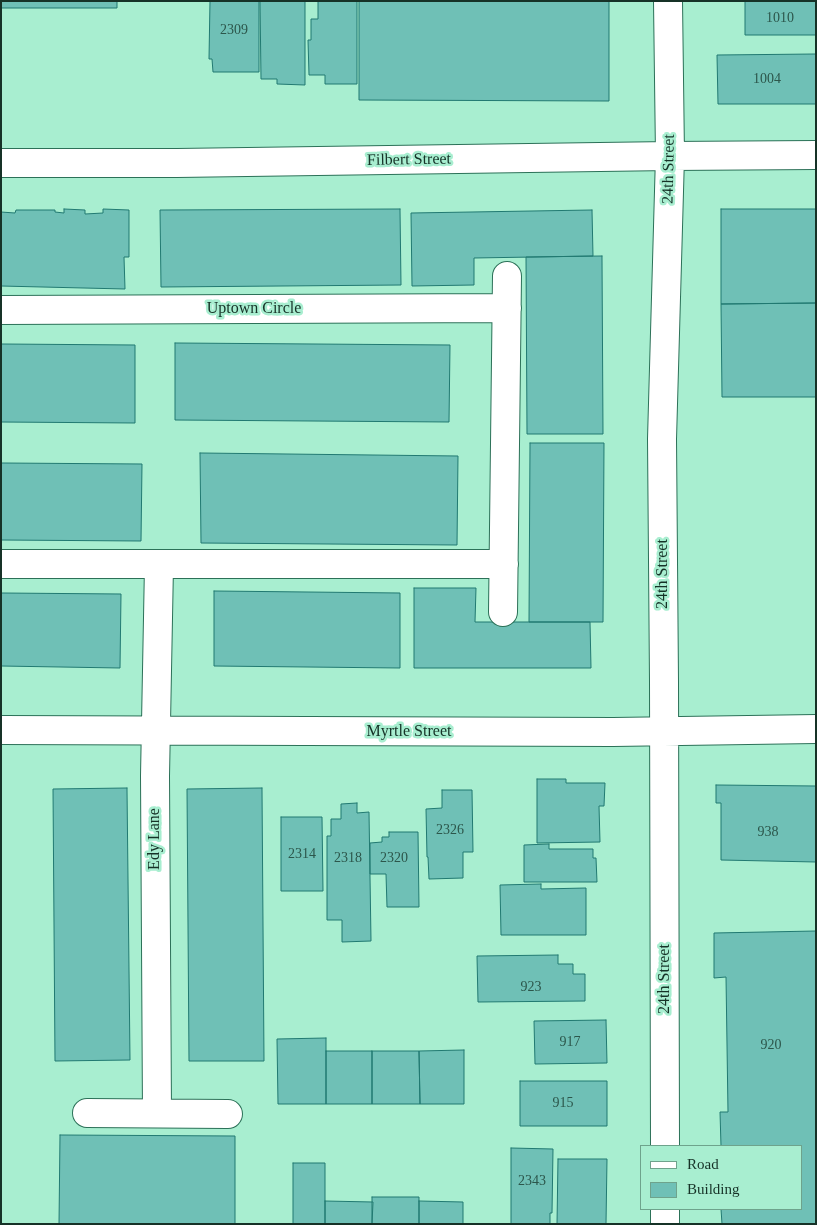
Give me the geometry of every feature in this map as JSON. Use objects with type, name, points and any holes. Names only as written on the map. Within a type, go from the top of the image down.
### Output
[{"type":"street","name":"24th Street","points":[[665,1145],[662,439],[670,156],[668,1]]},
{"type":"street","name":"Filbert Street","points":[[1,163],[177,163],[816,155]]},
{"type":"street","points":[[503,612],[507,276]]},
{"type":"street","name":"Uptown Circle","points":[[1,310],[507,308]]},
{"type":"street","points":[[1,564],[504,564]]},
{"type":"street","name":"Edy Lane","points":[[157,1113],[154,776],[159,565]]},
{"type":"street","name":"Myrtle Street","points":[[1,730],[614,732],[816,729]]},
{"type":"street","points":[[87,1113],[228,1114]]},
{"type":"street","points":[[665,1210],[665,1224]]},
{"type":"building","points":[[1,1],[117,1],[117,8],[1,8]]},
{"type":"building","points":[[210,1],[259,1],[259,72],[213,72],[212,59],[209,59]]},
{"type":"building","points":[[260,1],[305,1],[305,85],[277,84],[277,79],[261,79]]},
{"type":"building","points":[[318,1],[357,1],[357,84],[325,84],[325,75],[309,75],[308,40],[311,40],[311,19],[318,19]]},
{"type":"building","points":[[359,1],[609,1],[609,101],[359,100]]},
{"type":"building","points":[[745,1],[816,1],[816,35],[745,35]]},
{"type":"building","points":[[816,54],[816,104],[718,104],[717,55]]},
{"type":"building","points":[[64,209],[85,210],[85,214],[103,213],[103,209],[129,210],[129,257],[124,257],[125,289],[1,286],[1,212],[15,213],[16,210],[55,210],[55,212],[64,213]]},
{"type":"building","points":[[400,209],[401,285],[161,287],[160,210]]},
{"type":"building","points":[[721,209],[816,209],[816,303],[721,304]]},
{"type":"building","points":[[592,210],[593,256],[474,258],[474,285],[412,286],[411,213]]},
{"type":"building","points":[[602,256],[603,434],[527,434],[526,257]]},
{"type":"building","points":[[816,303],[816,397],[722,397],[721,304]]},
{"type":"building","points":[[175,343],[450,345],[449,422],[175,420]]},
{"type":"building","points":[[1,344],[135,345],[135,423],[1,422]]},
{"type":"building","points":[[530,443],[604,443],[603,622],[529,622]]},
{"type":"building","points":[[200,453],[458,456],[457,545],[201,543]]},
{"type":"building","points":[[1,463],[142,464],[141,541],[1,540]]},
{"type":"building","points":[[414,588],[476,588],[475,622],[590,622],[591,668],[414,668]]},
{"type":"building","points":[[214,591],[400,593],[400,668],[214,666]]},
{"type":"building","points":[[1,593],[121,594],[120,668],[1,666]]},
{"type":"building","points":[[537,779],[566,779],[566,783],[605,783],[604,806],[599,806],[600,842],[537,843]]},
{"type":"building","points":[[716,785],[816,786],[816,862],[721,860],[721,803],[716,803]]},
{"type":"building","points":[[127,788],[130,1060],[55,1061],[53,789]]},
{"type":"building","points":[[262,788],[264,1061],[189,1061],[187,789]]},
{"type":"building","points":[[442,790],[472,790],[473,852],[463,852],[463,878],[429,879],[426,809],[442,808]]},
{"type":"building","points":[[357,803],[357,813],[369,812],[371,941],[342,942],[342,920],[327,920],[327,836],[331,836],[331,819],[341,819],[341,804]]},
{"type":"building","points":[[281,817],[322,817],[323,891],[281,891]]},
{"type":"building","points":[[389,832],[418,832],[419,907],[387,907],[386,874],[370,874],[370,843],[382,842],[382,837],[389,837]]},
{"type":"building","points":[[549,844],[549,849],[593,849],[593,858],[596,858],[597,882],[524,882],[524,845]]},
{"type":"building","points":[[541,884],[541,889],[586,888],[586,935],[501,935],[500,885]]},
{"type":"building","points":[[816,931],[816,1224],[722,1224],[721,1210],[802,1210],[802,1145],[721,1145],[720,1112],[728,1112],[726,977],[714,978],[714,933]]},
{"type":"building","points":[[558,955],[558,964],[573,964],[573,974],[585,974],[585,1001],[478,1002],[477,956]]},
{"type":"building","points":[[606,1020],[607,1063],[535,1064],[534,1021]]},
{"type":"building","points":[[326,1038],[326,1104],[278,1104],[277,1039]]},
{"type":"building","points":[[464,1050],[464,1104],[420,1104],[419,1051]]},
{"type":"building","points":[[326,1051],[372,1051],[372,1104],[326,1104]]},
{"type":"building","points":[[372,1051],[419,1051],[420,1104],[372,1104]]},
{"type":"building","points":[[520,1081],[607,1081],[607,1126],[520,1126]]},
{"type":"building","points":[[60,1135],[235,1136],[235,1224],[59,1224]]},
{"type":"building","points":[[511,1148],[553,1149],[552,1213],[550,1213],[550,1224],[511,1224]]},
{"type":"building","points":[[558,1159],[607,1159],[606,1224],[557,1224]]},
{"type":"building","points":[[293,1163],[325,1163],[325,1224],[293,1224]]},
{"type":"building","points":[[372,1197],[419,1197],[419,1224],[372,1224]]},
{"type":"building","points":[[325,1201],[373,1202],[372,1224],[325,1224]]},
{"type":"building","points":[[419,1201],[463,1202],[463,1224],[419,1224]]}]
